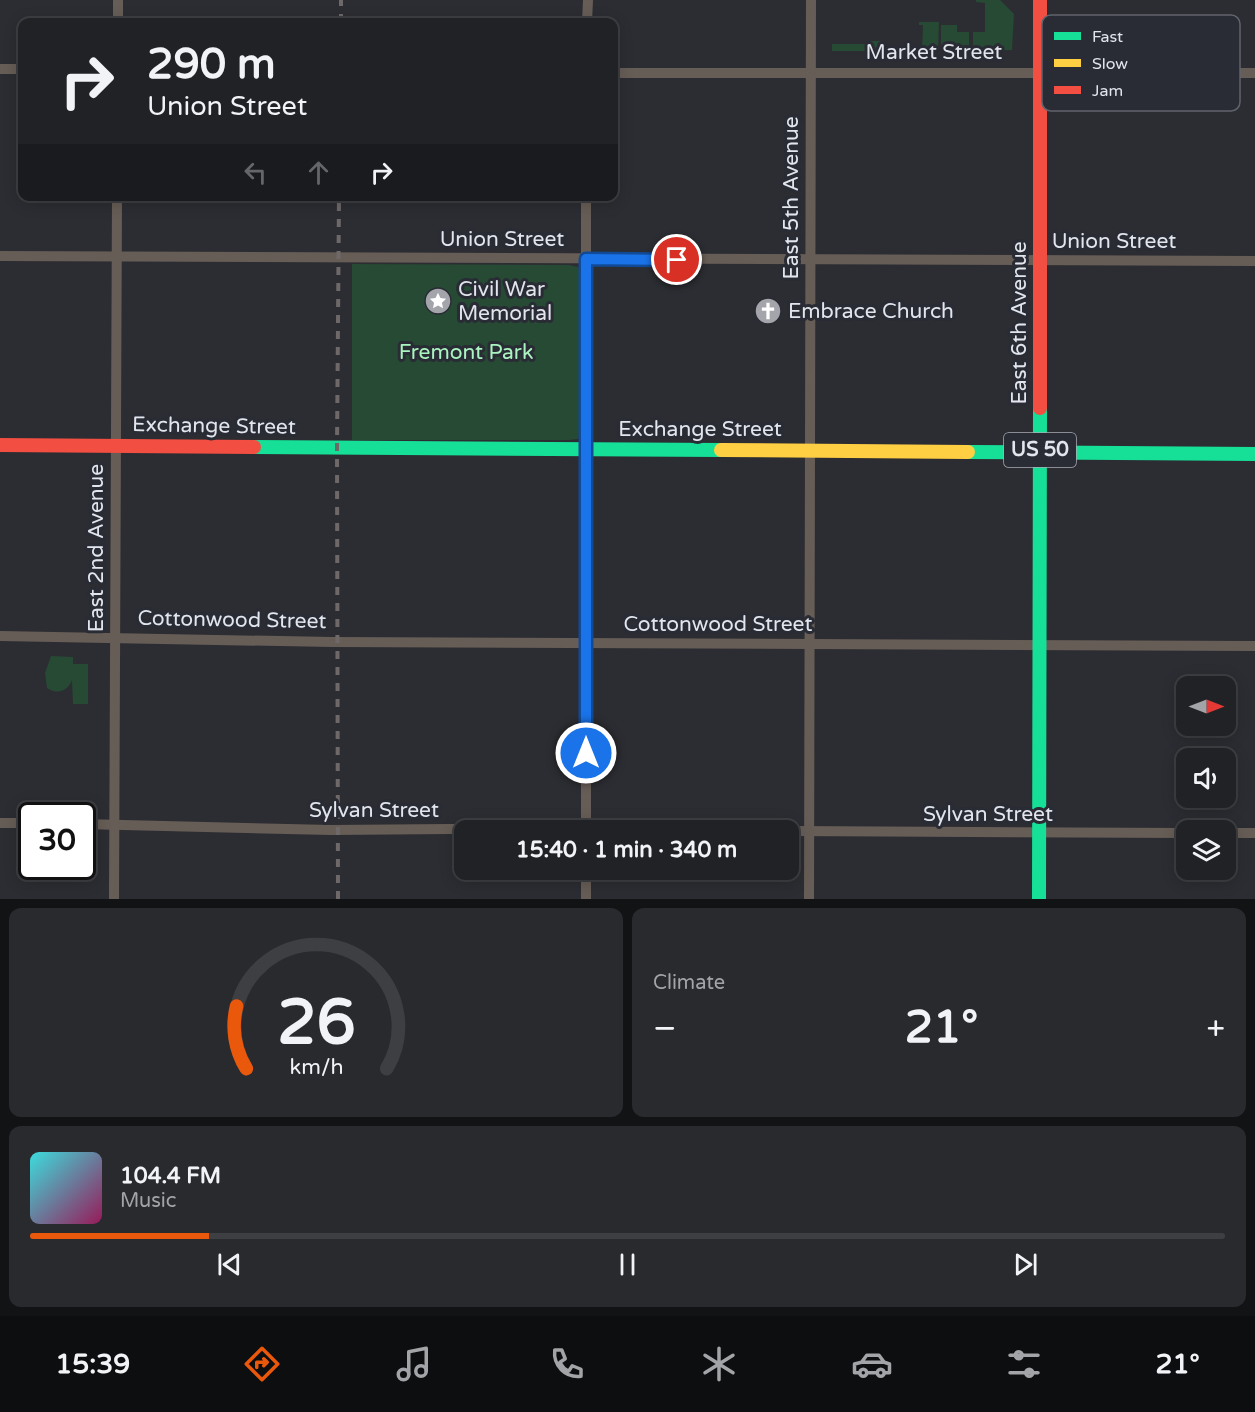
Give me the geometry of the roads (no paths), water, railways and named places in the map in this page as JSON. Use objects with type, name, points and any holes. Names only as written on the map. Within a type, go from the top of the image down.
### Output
[{"type":"street","points":[[118,0],[118,18]]},
{"type":"street","points":[[587,18],[588,0]]},
{"type":"street","name":"East 5th Avenue","points":[[809,899],[811,0]]},
{"type":"street","name":"East 6th Avenue","points":[[1039,899],[1040,0]]},
{"type":"street","points":[[0,69],[18,69]]},
{"type":"street","name":"Market Street","points":[[618,73],[1040,72]]},
{"type":"street","name":"Market Street","points":[[1240,73],[1255,73]]},
{"type":"street","name":"East 2nd Avenue","points":[[114,899],[117,201]]},
{"type":"street","points":[[586,201],[586,820]]},
{"type":"street","name":"Union Street","points":[[0,256],[1255,261]]},
{"type":"street","name":"Exchange Street","points":[[0,445],[1255,454]]},
{"type":"street","name":"Cottonwood Street","points":[[0,636],[332,642],[1255,646]]},
{"type":"street","points":[[0,823],[18,824]]},
{"type":"street","name":"Sylvan Street","points":[[96,824],[331,830],[454,830]]},
{"type":"street","name":"Sylvan Street","points":[[799,831],[1176,833]]},
{"type":"street","points":[[1236,833],[1255,833]]},
{"type":"street","points":[[586,880],[586,899]]},
{"type":"railway","points":[[341,0],[341,18]]},
{"type":"railway","points":[[338,899],[339,201]]},
{"type":"place","name":"Civil War Memorial","points":[[438,301]]},
{"type":"place","name":"Embrace Church","points":[[768,311]]},
{"type":"park label","name":"Fremont Park","points":[[466,352]]}]
